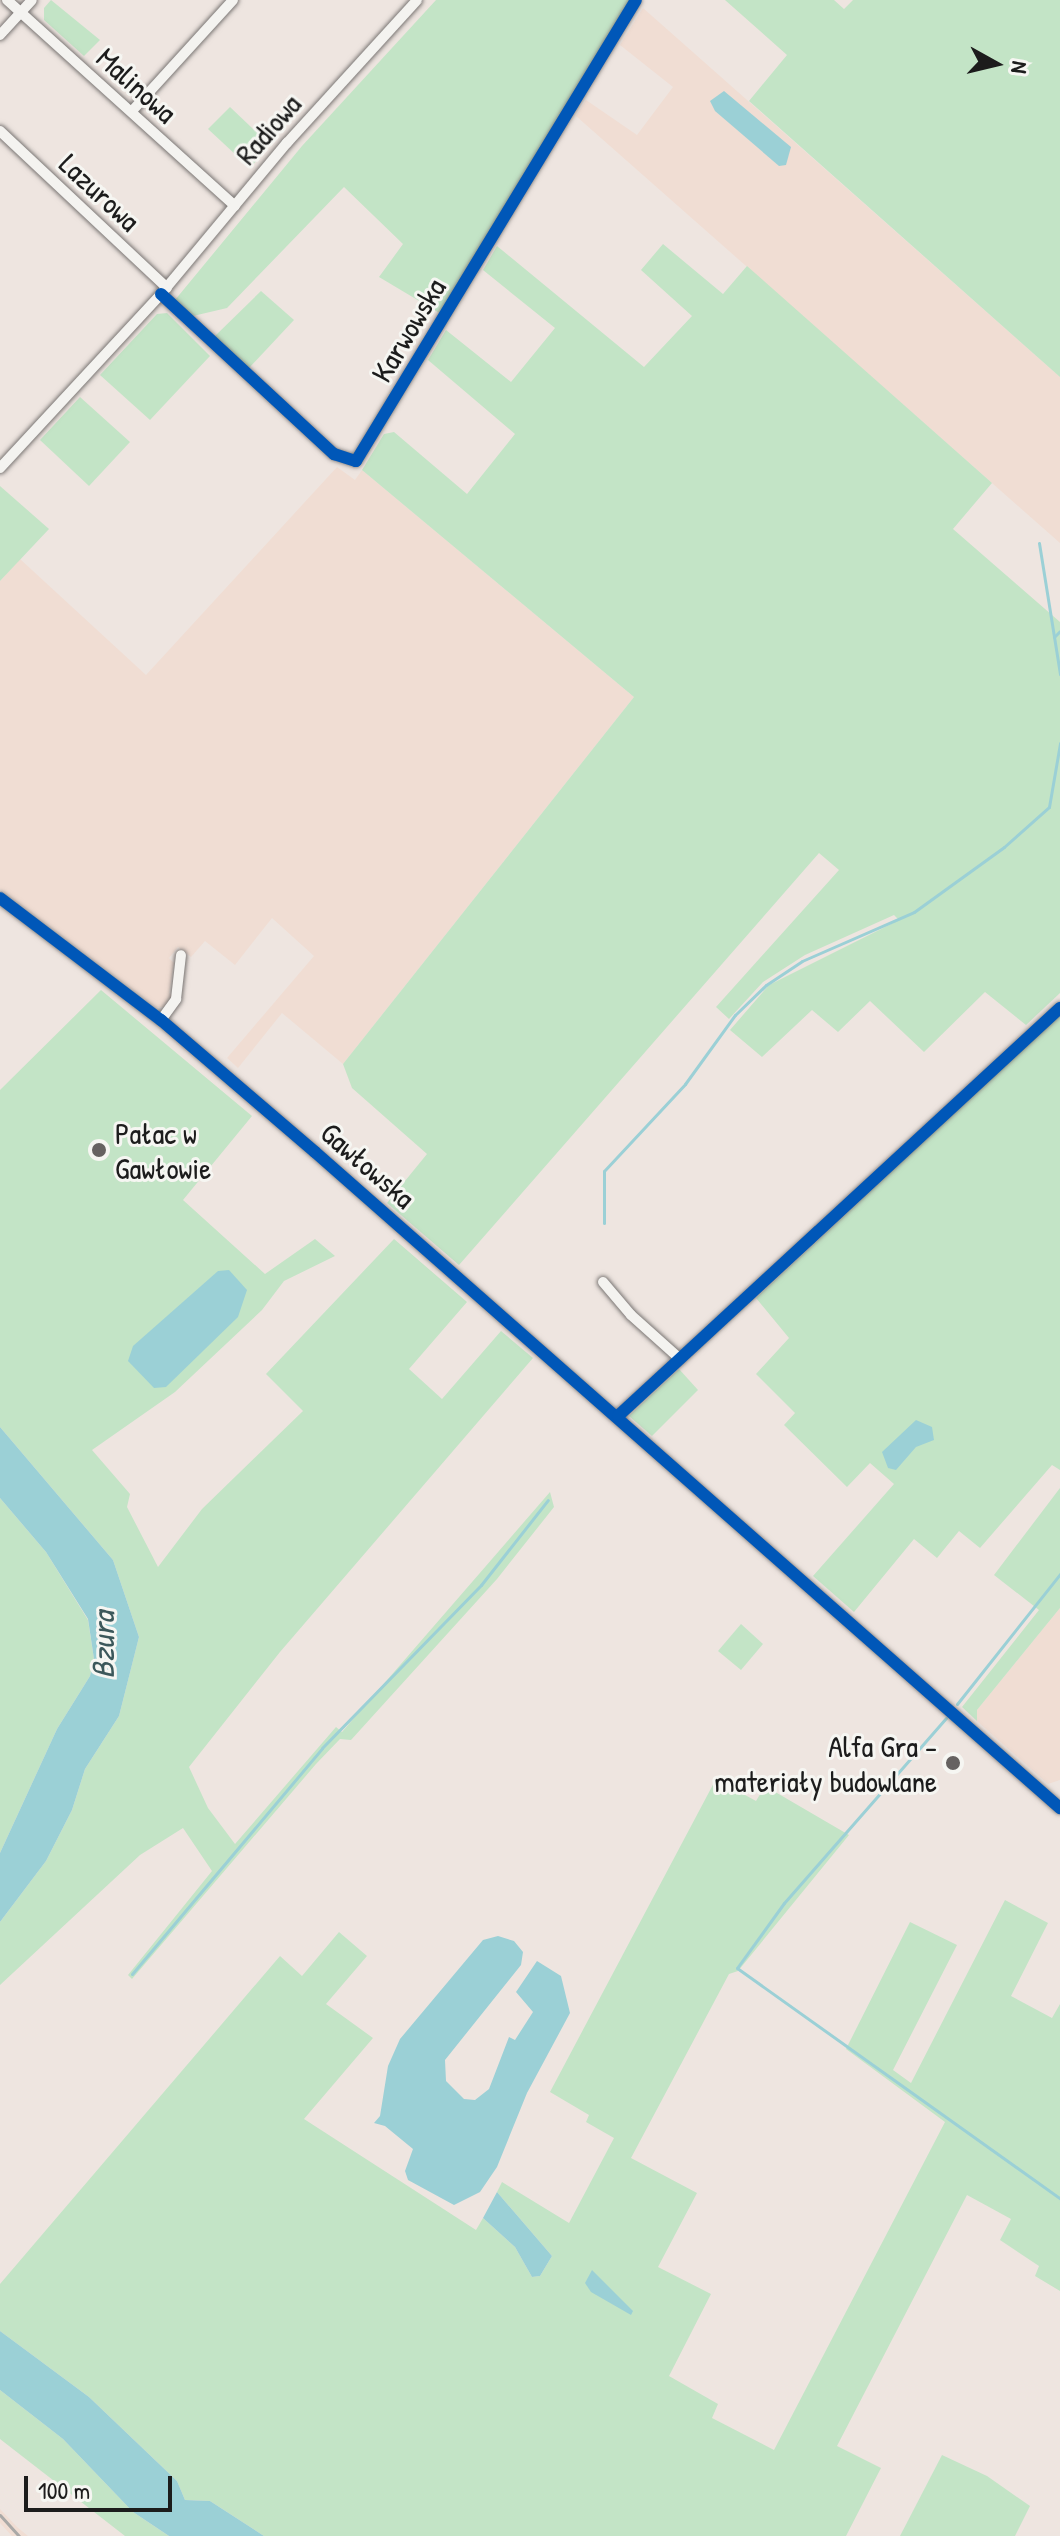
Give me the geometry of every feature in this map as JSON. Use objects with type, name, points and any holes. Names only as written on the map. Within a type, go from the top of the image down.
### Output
[{"type":"street","name":"Malinowa","points":[[7,0],[235,206]]},
{"type":"street","points":[[0,35],[32,0]]},
{"type":"street","points":[[132,111],[233,0]]},
{"type":"street","name":"Radiowa","points":[[164,291],[417,0]]},
{"type":"street","name":"Karwowska","points":[[164,291],[334,454],[356,461],[636,0]]},
{"type":"street","name":"Lazurowa","points":[[0,131],[164,291]]},
{"type":"street","points":[[0,468],[164,291]]},
{"type":"street","name":"Gawłowska","points":[[0,898],[161,1020],[618,1416],[1060,1808]]},
{"type":"street","points":[[161,1020],[176,999],[181,955]]},
{"type":"street","points":[[618,1416],[1060,1008]]},
{"type":"street","points":[[603,1282],[620,1305],[680,1359]]},
{"type":"shaded area","points":[[643,8],[1060,377],[1060,543],[576,116],[586,100],[637,135],[673,87],[620,45]]},
{"type":"shaded area","points":[[337,467],[355,480],[362,470],[634,697],[343,1064],[282,1013],[238,1068],[227,1058],[314,956],[272,918],[235,965],[205,941],[191,957],[178,947],[169,958],[174,963],[169,993],[173,996],[164,1007],[156,1007],[0,889],[0,581],[20,559],[146,675]]},
{"type":"shaded area","points":[[1060,1608],[1060,1780],[1048,1784],[977,1721],[977,1710]]},
{"type":"shaded area","points":[[0,2509],[28,2536],[12,2536],[0,2523]]},
{"type":"green space","points":[[51,0],[100,40],[84,56],[44,20],[44,8]]},
{"type":"green space","points":[[436,0],[630,0],[441,314],[379,277],[403,244],[344,187],[227,308],[193,316],[175,300],[302,146]]},
{"type":"green space","points":[[725,0],[834,0],[844,9],[853,0],[1060,0],[1060,377],[749,101],[787,55]]},
{"type":"green space","points":[[230,107],[270,145],[250,168],[208,129]]},
{"type":"green space","points":[[663,244],[723,294],[747,266],[992,483],[953,529],[1060,622],[1060,993],[1026,1025],[985,992],[924,1052],[870,1001],[838,1032],[812,1010],[762,1057],[730,1030],[769,985],[899,920],[894,915],[805,955],[763,982],[729,1019],[716,1007],[839,870],[819,853],[459,1265],[387,1203],[427,1154],[352,1088],[343,1064],[634,697],[362,470],[384,434],[394,432],[467,494],[515,434],[428,360],[446,330],[511,382],[555,328],[483,270],[497,246],[644,367],[692,316],[641,270]]},
{"type":"green space","points":[[261,291],[294,320],[249,368],[215,336]]},
{"type":"green space","points":[[167,313],[210,356],[150,420],[100,375],[157,314]]},
{"type":"green space","points":[[80,397],[130,442],[89,486],[40,440]]},
{"type":"green space","points":[[0,486],[49,529],[0,581]]},
{"type":"green space","points":[[101,990],[252,1116],[183,1200],[265,1274],[315,1239],[335,1256],[284,1281],[262,1310],[175,1392],[92,1450],[130,1494],[127,1507],[158,1567],[202,1509],[303,1411],[266,1374],[394,1239],[467,1302],[409,1369],[442,1399],[501,1331],[533,1358],[280,1652],[189,1767],[208,1808],[235,1844],[336,1727],[342,1732],[550,1492],[554,1507],[497,1579],[351,1740],[340,1739],[316,1764],[132,1979],[128,1975],[212,1871],[183,1828],[140,1855],[0,1985],[0,1922],[46,1861],[72,1810],[85,1769],[119,1716],[139,1637],[113,1560],[0,1427],[0,1090]]},
{"type":"green space","points":[[1060,1015],[1060,1470],[1052,1465],[980,1548],[959,1531],[937,1558],[914,1539],[854,1612],[813,1576],[894,1484],[870,1463],[847,1487],[784,1425],[795,1413],[756,1374],[789,1338],[756,1298]]},
{"type":"green space","points":[[679,1369],[698,1390],[652,1436],[629,1416]]},
{"type":"green space","points":[[1060,1488],[1060,1608],[977,1710],[977,1721],[962,1707],[1039,1610],[994,1575]]},
{"type":"green space","points":[[0,1498],[46,1552],[88,1620],[94,1659],[90,1676],[57,1729],[0,1853]]},
{"type":"green space","points":[[741,1624],[763,1644],[741,1670],[718,1651]]},
{"type":"green space","points":[[716,1779],[756,1801],[765,1786],[849,1835],[738,1971],[729,1974],[631,2158],[697,2193],[658,2267],[711,2294],[669,2376],[718,2404],[712,2418],[774,2450],[945,2122],[846,2049],[910,1922],[957,1945],[893,2070],[911,2083],[1005,1900],[1048,1923],[1011,1996],[1052,2018],[1060,2004],[1060,2291],[1035,2276],[1039,2266],[1000,2240],[1011,2219],[967,2195],[837,2446],[881,2468],[846,2536],[264,2536],[210,2501],[185,2500],[177,2481],[89,2397],[0,2331],[0,2284],[280,1956],[302,1976],[339,1932],[367,1956],[326,2004],[373,2038],[304,2119],[476,2230],[483,2218],[515,2247],[532,2277],[540,2276],[552,2256],[497,2192],[502,2182],[569,2223],[614,2138],[586,2122],[589,2115],[550,2092]]},
{"type":"green space","points":[[0,2390],[63,2439],[133,2512],[169,2536],[125,2536],[0,2439]]},
{"type":"green space","points":[[942,2455],[987,2476],[1030,2506],[1015,2536],[900,2536]]},
{"type":"water","points":[[724,91],[791,147],[786,165],[779,166],[715,111],[710,101]]},
{"type":"water","points":[[229,1270],[247,1290],[238,1317],[166,1387],[154,1388],[128,1361],[133,1346],[218,1271]]},
{"type":"water","points":[[916,1420],[932,1427],[934,1440],[916,1447],[896,1470],[888,1468],[882,1452]]},
{"type":"water","name":"Bzura","points":[[0,1427],[113,1560],[139,1637],[119,1716],[85,1769],[72,1810],[46,1861],[0,1922],[0,1853],[57,1729],[90,1676],[94,1659],[88,1619],[46,1552],[0,1498]]},
{"type":"water","points":[[498,1936],[514,1941],[523,1952],[521,1965],[445,2060],[446,2081],[464,2099],[475,2100],[489,2089],[509,2037],[515,2040],[533,2012],[516,1992],[537,1961],[561,1976],[570,2013],[527,2093],[497,2167],[480,2192],[454,2205],[408,2180],[405,2171],[413,2149],[385,2126],[374,2123],[380,2116],[388,2066],[400,2039],[483,1940]]},
{"type":"water","points":[[497,2192],[552,2256],[540,2276],[532,2277],[515,2247],[483,2218]]},
{"type":"water","points":[[592,2270],[633,2311],[631,2315],[591,2292],[585,2283]]},
{"type":"water","points":[[0,2331],[89,2397],[177,2481],[185,2500],[210,2501],[264,2536],[169,2536],[133,2512],[63,2439],[0,2390]]},
{"type":"waterway","points":[[1039,543],[1060,674]]},
{"type":"waterway","points":[[1054,637],[1060,631]]},
{"type":"waterway","points":[[604,1223],[604,1171],[685,1084],[735,1015],[766,985],[802,961],[914,912],[1004,847],[1049,807],[1060,743]]},
{"type":"waterway","points":[[132,1974],[322,1748],[481,1585],[548,1500]]},
{"type":"waterway","points":[[957,1704],[1060,1574]]},
{"type":"waterway","points":[[946,1718],[784,1903],[737,1968],[1060,2198]]},
{"type":"railway","points":[[0,2515],[19,2536]]},
{"type":"cycle path","points":[[161,294],[334,454],[356,461],[636,0]]},
{"type":"cycle path","points":[[0,898],[161,1020],[315,1152],[1060,1808]]},
{"type":"cycle path","points":[[618,1416],[1060,1008]]},
{"type":"place","name":"Pałac w Gawłowie","points":[[99,1150]]},
{"type":"place","name":"Alfa Gra - materiały budowlane","points":[[953,1763]]}]
